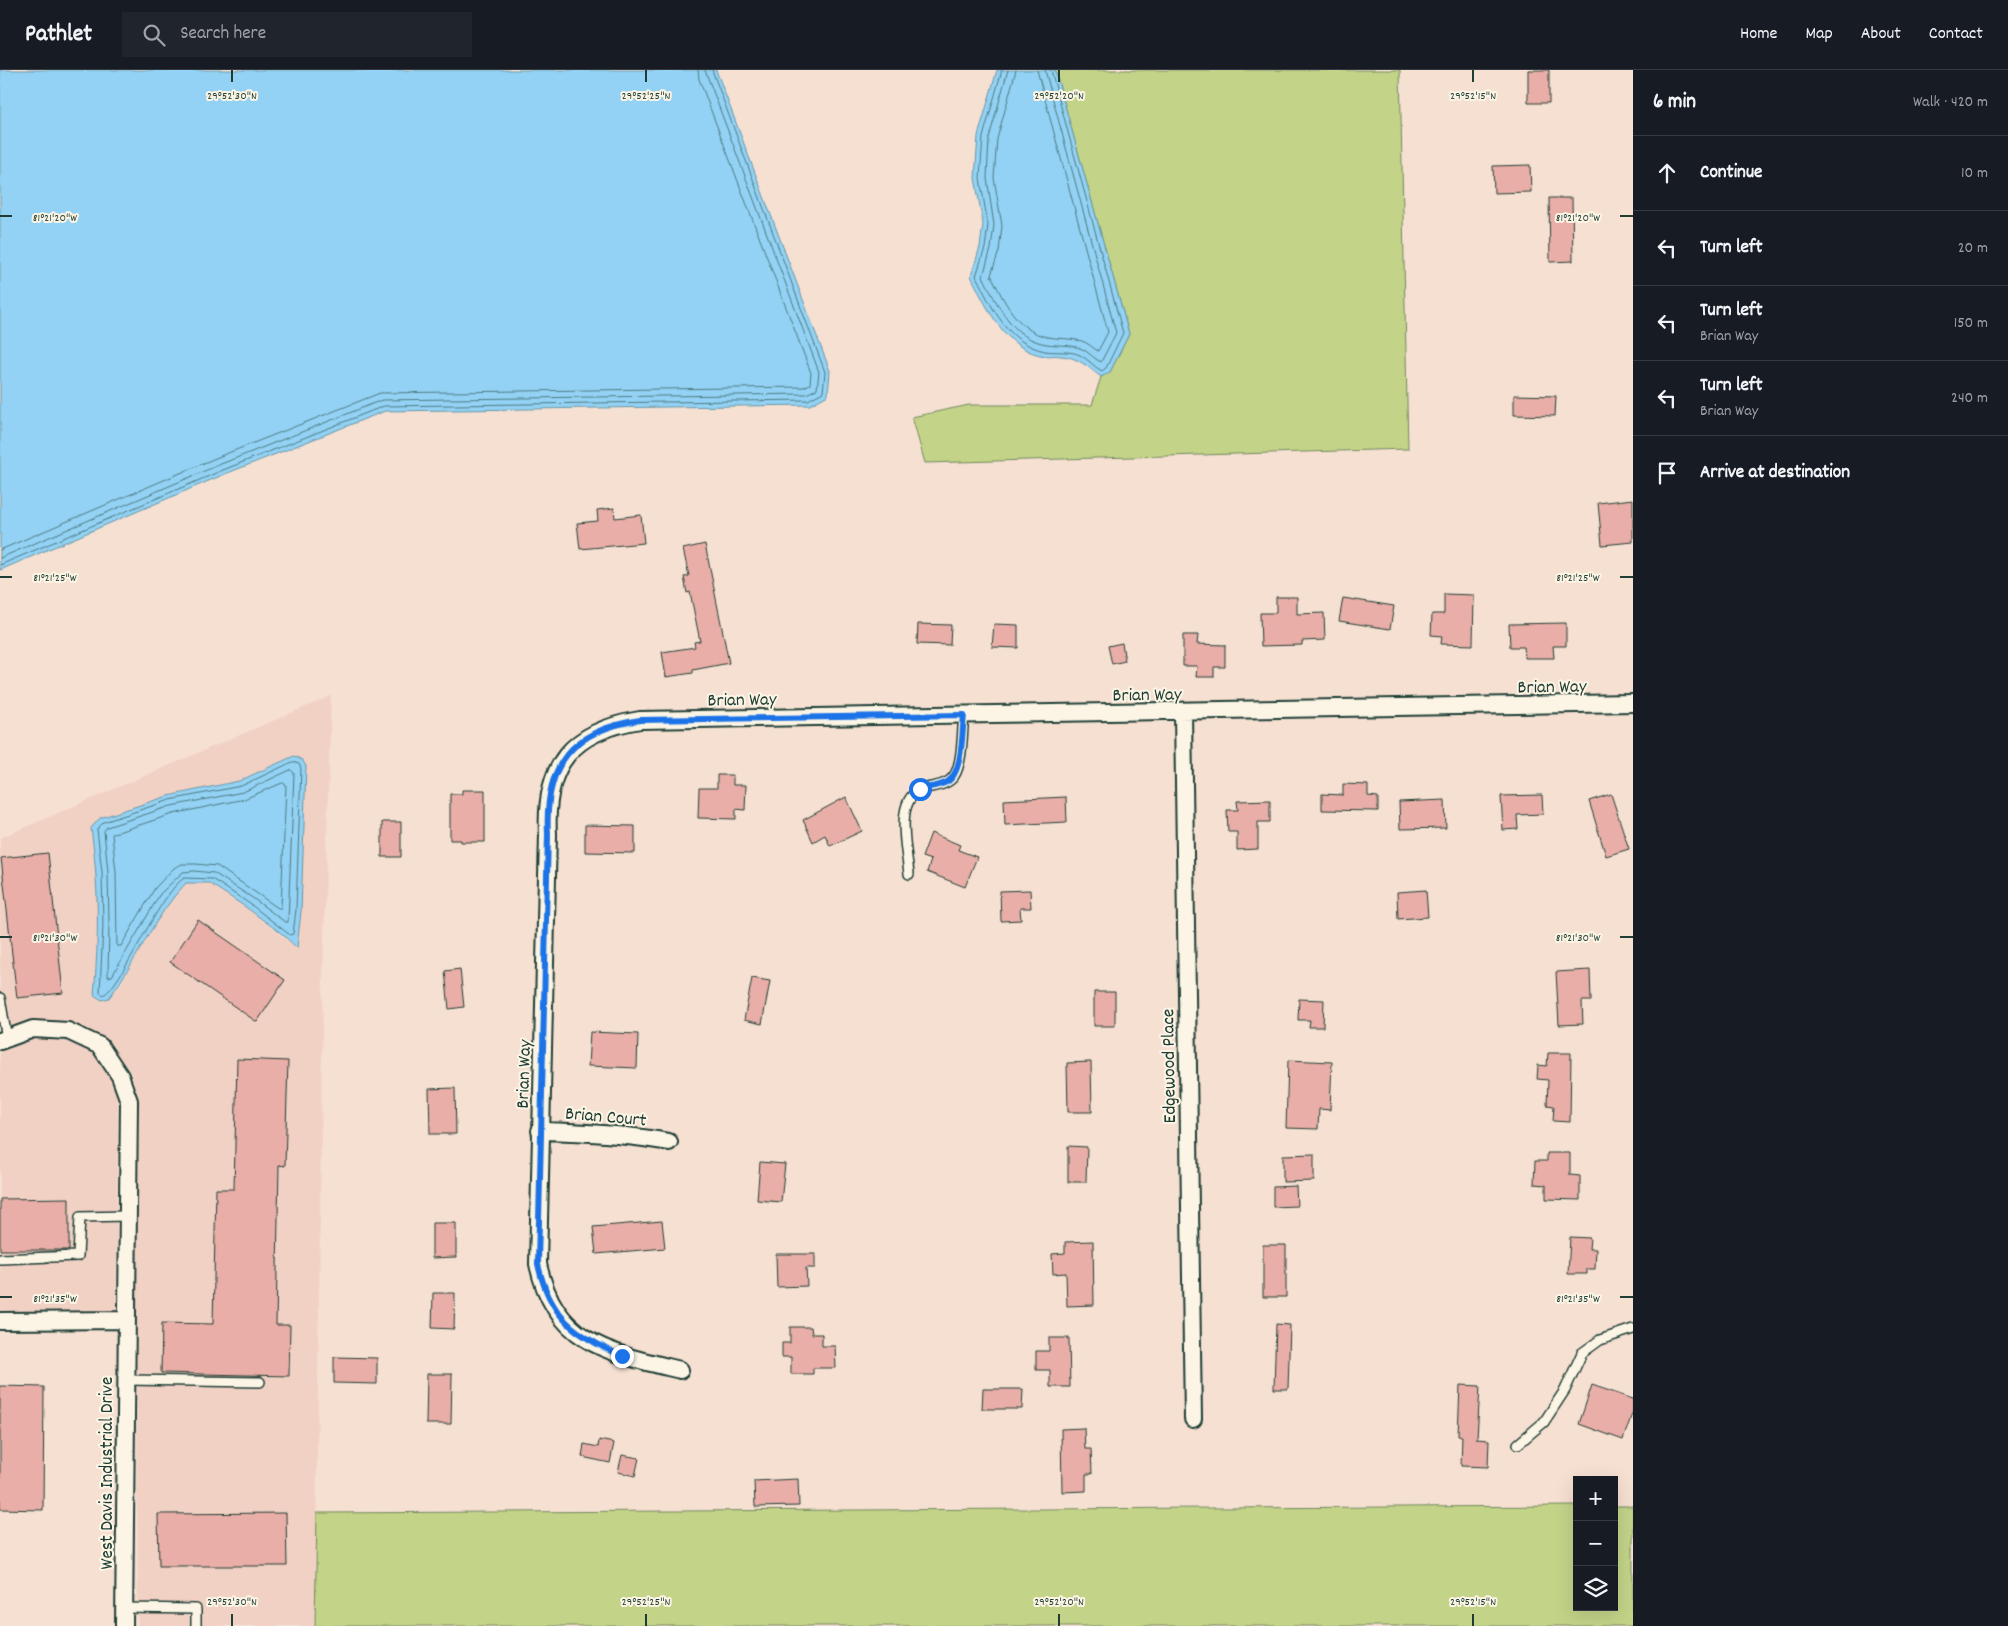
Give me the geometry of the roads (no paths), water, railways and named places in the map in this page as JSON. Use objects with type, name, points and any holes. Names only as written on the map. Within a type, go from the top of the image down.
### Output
[{"type":"street","name":"Brian Way","points":[[680,1370],[622,1356],[595,1344],[574,1331],[560,1317],[550,1301],[542,1283],[538,1264],[547,814],[549,796],[555,777],[563,760],[575,744],[595,732],[617,724],[640,720],[1633,704]]},
{"type":"street","name":"Edgewood Place","points":[[1184,712],[1193,1419]]},
{"type":"street","name":"West Davis Industrial Drive","points":[[4,1040],[33,1029],[68,1031],[100,1046],[116,1068],[129,1102],[124,1626]]},
{"type":"street","name":"Brian Court","points":[[540,1131],[589,1132],[669,1142]]},
{"type":"street","points":[[0,1321],[126,1320]]},
{"type":"lane","points":[[909,874],[904,820],[907,802],[914,792],[945,783],[953,778],[957,771],[960,754],[964,715]]},
{"type":"lane","points":[[0,998],[4,1040]]},
{"type":"lane","points":[[0,1259],[78,1256],[80,1217],[127,1216]]},
{"type":"lane","points":[[1518,1444],[1544,1422],[1565,1390],[1582,1353],[1600,1340],[1633,1329]]},
{"type":"lane","points":[[126,1380],[260,1382]]},
{"type":"lane","points":[[124,1608],[196,1609],[196,1626]]},
{"type":"water","points":[[0,70],[716,70],[830,371],[828,395],[810,405],[385,411],[225,474],[0,570]]},
{"type":"water","points":[[997,70],[1055,70],[1129,334],[1110,372],[1101,377],[1073,358],[1045,356],[1031,352],[1019,345],[999,326],[971,276],[980,247],[983,224],[975,178],[978,136]]},
{"type":"water","points":[[294,756],[302,760],[306,766],[301,911],[297,948],[282,934],[247,908],[209,883],[186,883],[164,910],[109,998],[102,1000],[94,995],[97,911],[96,870],[91,828],[100,818],[168,796],[239,781]]}]
